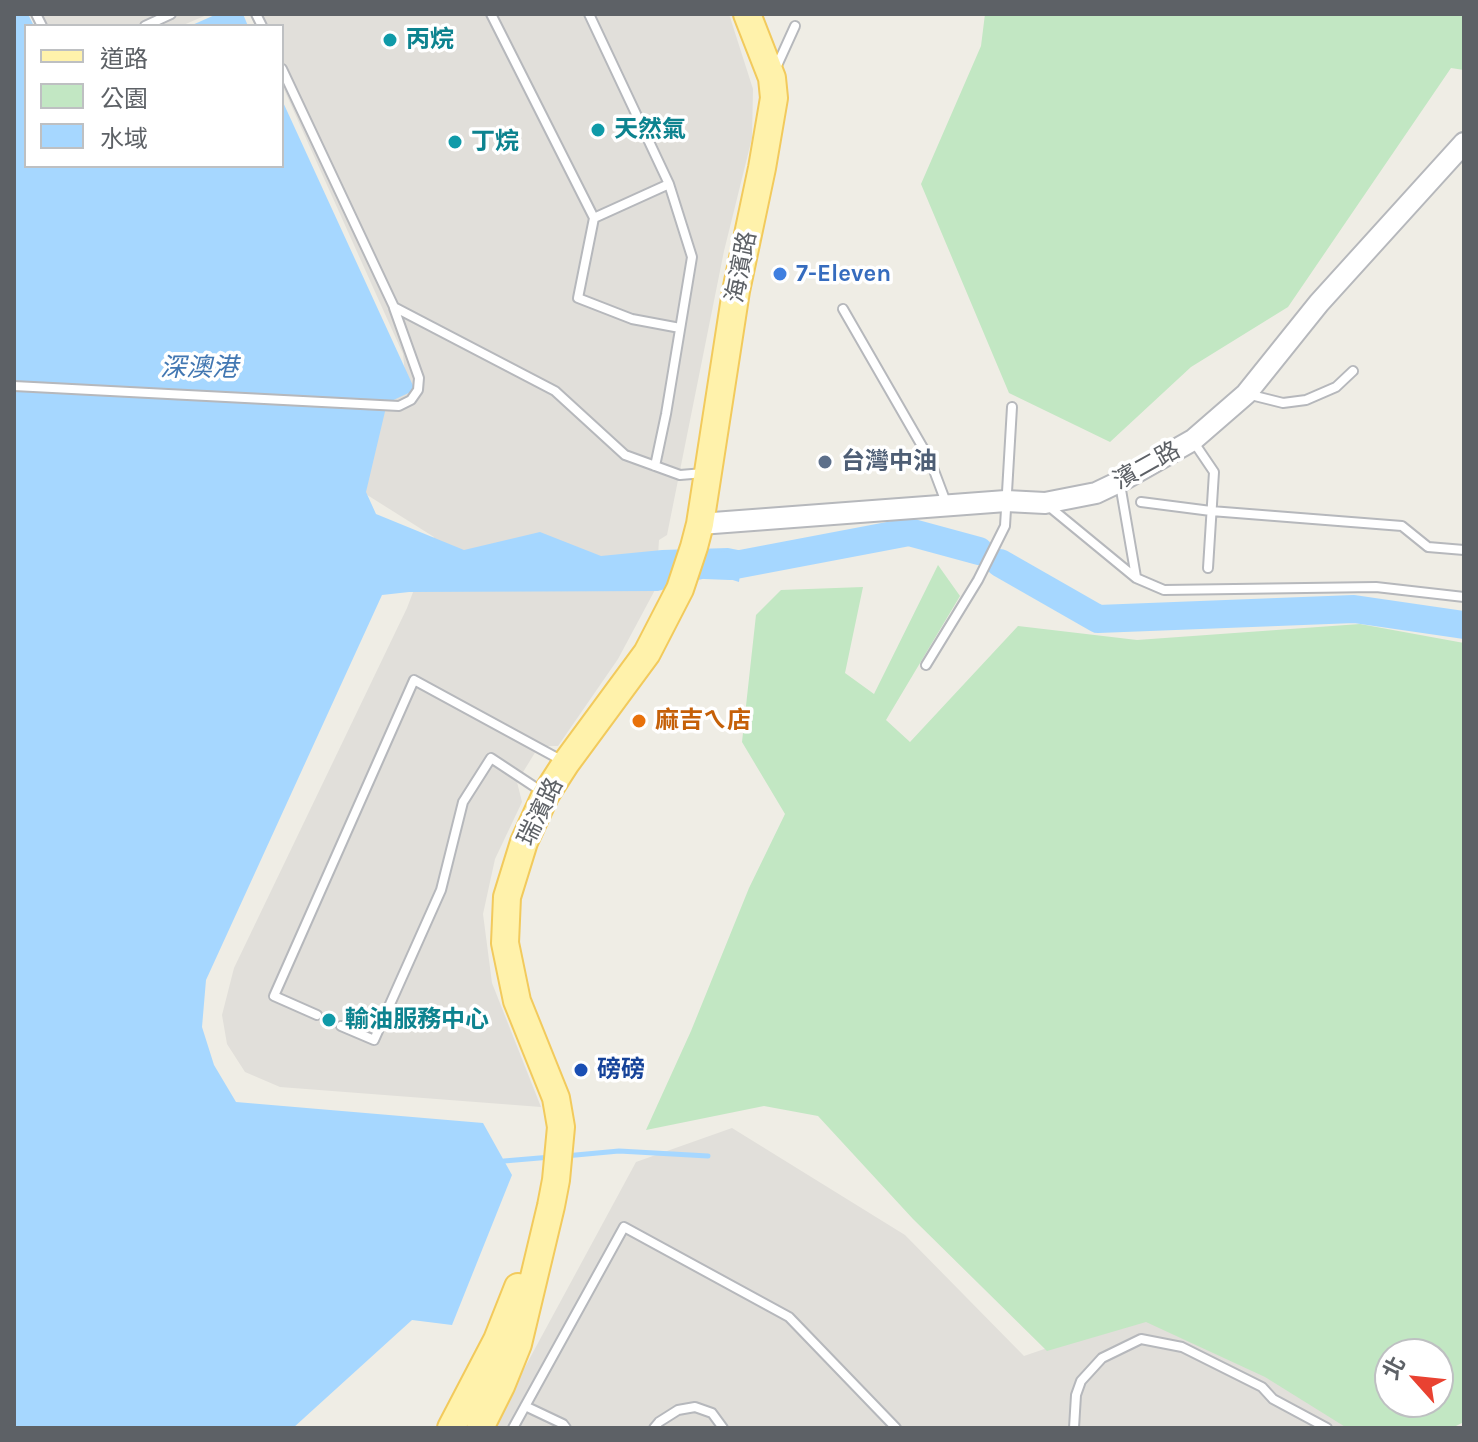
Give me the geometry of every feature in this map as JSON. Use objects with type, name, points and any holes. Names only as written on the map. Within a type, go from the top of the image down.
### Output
[{"type":"main road","name":"海濱路","points":[[697,536],[736,291],[774,98],[772,78],[747,14]]},
{"type":"main road","name":"瑞濱路","points":[[551,1206],[561,1127],[556,1098],[517,1001],[505,943],[507,897],[524,842],[546,794],[647,653],[680,589],[697,536]]},
{"type":"main road","points":[[451,1428],[497,1340],[551,1206]]},
{"type":"main road","points":[[480,1428],[518,1344],[551,1206]]},
{"type":"street","name":"濱二路","points":[[697,536],[947,506],[1006,501],[1045,503],[1096,493],[1119,482],[1193,440],[1246,394],[1319,303],[1464,143]]},
{"type":"lane","points":[[149,24],[171,14]]},
{"type":"lane","points":[[491,14],[594,218],[578,298],[632,319],[680,328]]},
{"type":"lane","points":[[589,14],[669,184],[692,257],[655,466]]},
{"type":"lane","points":[[772,78],[795,26]]},
{"type":"lane","points":[[14,386],[399,406],[411,400],[418,390],[419,378],[394,307],[284,73]]},
{"type":"lane","points":[[594,218],[669,184]]},
{"type":"lane","points":[[394,307],[555,391],[625,455],[680,475],[709,472]]},
{"type":"lane","points":[[843,309],[930,460],[947,506]]},
{"type":"lane","points":[[1246,394],[1283,403],[1306,400],[1336,387],[1353,371]]},
{"type":"lane","points":[[926,665],[978,580],[1005,526],[1012,407]]},
{"type":"lane","points":[[1193,440],[1214,472],[1208,568]]},
{"type":"lane","points":[[1119,482],[1136,578]]},
{"type":"lane","points":[[1141,502],[1211,511],[1402,526],[1428,547],[1464,550]]},
{"type":"lane","points":[[1045,503],[1136,578],[1164,590],[1376,587],[1464,597]]},
{"type":"lane","points":[[317,1015],[274,996],[414,680],[566,763]]},
{"type":"lane","points":[[341,1026],[374,1040],[441,890],[463,802],[491,758],[546,794]]},
{"type":"lane","points":[[513,1428],[624,1227],[789,1317],[896,1428]]},
{"type":"lane","points":[[1074,1428],[1076,1395],[1081,1381],[1102,1358],[1141,1339],[1182,1347],[1262,1387],[1273,1399],[1327,1428]]},
{"type":"lane","points":[[525,1406],[566,1428]]},
{"type":"lane","points":[[654,1428],[678,1410],[695,1407],[712,1413],[723,1428]]},
{"type":"shaded area","points":[[33,14],[209,14],[186,24],[38,24]]},
{"type":"shaded area","points":[[250,14],[729,14],[753,89],[752,138],[724,251],[667,535],[659,540],[656,588],[618,659],[558,746],[539,746],[517,782],[522,802],[495,859],[483,914],[492,983],[541,1107],[280,1087],[245,1072],[227,1044],[222,1015],[234,968],[407,608],[434,537],[364,493],[385,401],[407,393],[403,354],[284,89],[284,24],[254,24]]},
{"type":"shaded area","points":[[732,1128],[905,1235],[1024,1356],[1149,1313],[1369,1428],[492,1428],[636,1162]]},
{"type":"green space","points":[[985,14],[1464,14],[1464,70],[1451,68],[1288,307],[1191,367],[1110,442],[1009,393],[921,184],[981,46]]},
{"type":"green space","points":[[938,565],[960,596],[886,720],[910,742],[1018,626],[1137,640],[1360,624],[1464,643],[1464,1422],[1452,1428],[1347,1428],[1265,1377],[1146,1322],[1047,1351],[913,1219],[818,1116],[764,1106],[646,1130],[691,1031],[749,888],[785,814],[742,742],[756,615],[781,590],[863,587],[845,673],[874,694]]},
{"type":"water","name":"深澳港","points":[[14,14],[28,14],[33,24],[24,24],[24,168],[284,168],[284,104],[415,390],[387,403],[366,492],[376,514],[464,550],[540,532],[601,556],[662,550],[728,548],[743,551],[739,582],[717,575],[658,591],[409,592],[382,595],[206,980],[202,1027],[214,1065],[236,1102],[483,1123],[512,1175],[452,1325],[412,1320],[293,1428],[14,1428]]},
{"type":"water","points":[[217,14],[243,14],[247,24],[194,24]]},
{"type":"waterway","points":[[705,565],[730,566],[909,532],[979,551]]},
{"type":"waterway","points":[[1000,563],[1098,619],[1354,609],[1464,625]]},
{"type":"waterway","points":[[565,1156],[619,1151],[708,1156]]},
{"type":"waterway","points":[[504,1161],[551,1157]]},
{"type":"place","name":"丙烷","points":[[390,40]]},
{"type":"place","name":"天然氣","points":[[598,130]]},
{"type":"place","name":"丁烷","points":[[455,142]]},
{"type":"place","name":"7-Eleven","points":[[780,274]]},
{"type":"place","name":"台灣中油","points":[[825,462]]},
{"type":"place","name":"麻吉ㄟ店","points":[[639,721]]},
{"type":"place","name":"輸油服務中心","points":[[329,1020]]},
{"type":"place","name":"磅磅","points":[[581,1070]]}]
